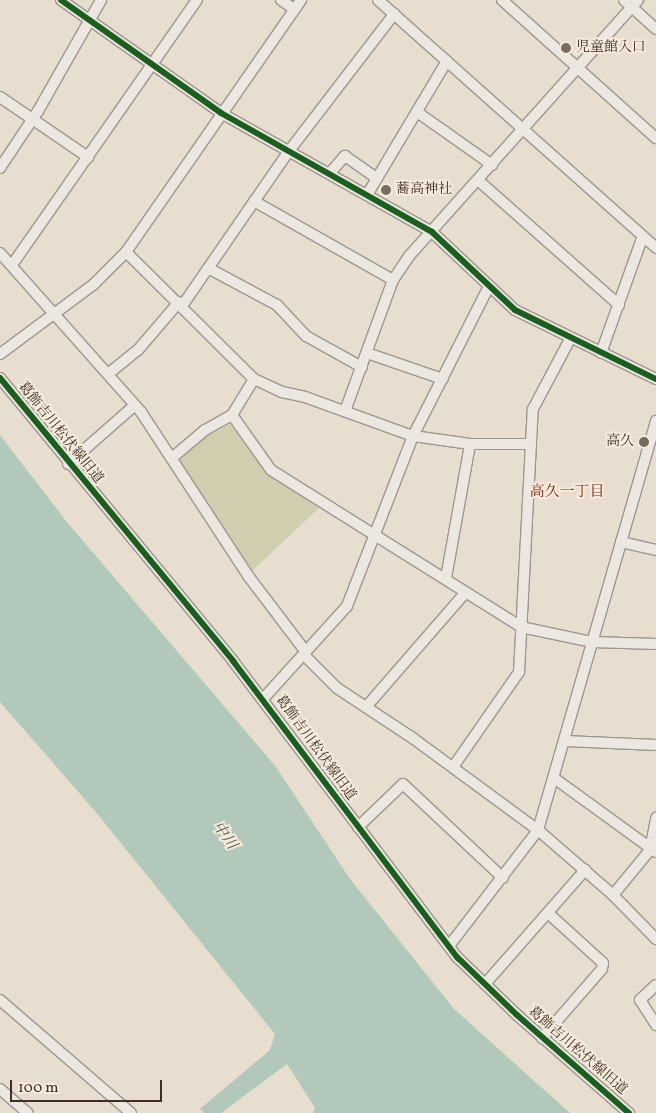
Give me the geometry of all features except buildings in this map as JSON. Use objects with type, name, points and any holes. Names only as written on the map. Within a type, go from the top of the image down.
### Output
[{"type":"street","points":[[61,0],[221,113],[432,232],[515,310],[570,339],[656,379]]},
{"type":"street","points":[[0,168],[33,119],[88,19],[101,0]]},
{"type":"street","points":[[12,265],[197,0]]},
{"type":"street","points":[[281,0],[294,9]]},
{"type":"street","points":[[0,354],[93,285],[126,252],[301,0]]},
{"type":"street","points":[[378,0],[656,248]]},
{"type":"street","points":[[502,0],[656,138]]},
{"type":"street","points":[[624,0],[635,4],[656,29]]},
{"type":"street","points":[[345,411],[393,280],[432,232],[635,4]]},
{"type":"street","points":[[108,374],[138,350],[181,304],[289,151],[394,14]]},
{"type":"street","points":[[367,195],[447,61]]},
{"type":"street","points":[[0,97],[88,157]]},
{"type":"street","points":[[417,112],[492,165]]},
{"type":"street","points":[[330,173],[344,156],[377,178]]},
{"type":"street","points":[[478,181],[619,305]]},
{"type":"street","points":[[254,201],[393,280]]},
{"type":"street","points":[[601,353],[643,236]]},
{"type":"street","points":[[0,252],[134,404],[173,457],[250,577],[305,653],[337,688],[453,766],[538,830],[613,895],[656,939]]},
{"type":"street","points":[[126,252],[181,304],[254,379],[282,392],[345,411],[413,436],[470,444],[530,444]]},
{"type":"street","points":[[208,268],[277,305],[306,336],[362,367]]},
{"type":"street","points":[[263,699],[347,606],[413,436],[490,286]]},
{"type":"street","points":[[453,766],[519,672],[533,409],[570,339]]},
{"type":"street","points":[[367,353],[443,379]]},
{"type":"street","name":"葛飾吉川松伏線旧道","points":[[0,378],[68,464],[263,699],[449,946],[485,984],[542,1038],[629,1113]]},
{"type":"street","points":[[173,457],[205,430],[232,415],[254,379]]},
{"type":"street","points":[[68,464],[134,404]]},
{"type":"street","points":[[232,415],[271,470],[375,533],[521,627],[592,642],[656,644]]},
{"type":"street","points":[[449,946],[538,830],[656,421]]},
{"type":"street","points":[[446,578],[470,444]]},
{"type":"street","points":[[621,542],[656,550]]},
{"type":"street","points":[[366,707],[466,592]]},
{"type":"street","points":[[565,741],[656,745]]},
{"type":"street","points":[[554,778],[653,851]]},
{"type":"street","points":[[358,827],[403,784],[503,878]]},
{"type":"street","points":[[613,895],[653,851],[656,818]]},
{"type":"street","points":[[485,984],[585,870]]},
{"type":"street","points":[[542,1038],[602,969],[603,963],[548,913]]},
{"type":"street","points":[[656,984],[640,1000],[656,1025]]},
{"type":"street","points":[[0,1000],[131,1113]]},
{"type":"street","points":[[0,1089],[28,1113]]},
{"type":"shaded area","points":[[230,424],[267,474],[320,507],[252,571],[178,458],[208,435]]},
{"type":"water","name":"中川","points":[[0,435],[66,521],[276,767],[350,879],[454,1009],[570,1113],[313,1113],[315,1108],[287,1064],[221,1113],[204,1113],[200,1109],[270,1050],[275,1034],[95,811],[0,702]]},
{"type":"cycle path","points":[[61,0],[221,113],[432,232],[515,310],[656,379]]},
{"type":"cycle path","points":[[0,378],[233,661],[458,958],[517,1015],[629,1113]]},
{"type":"place","name":"児童館入口","points":[[566,48]]},
{"type":"place","name":"蕎高神社","points":[[386,190]]},
{"type":"place","name":"高久","points":[[644,442]]},
{"type":"district","name":"高久一丁目","points":[[567,493]]}]
